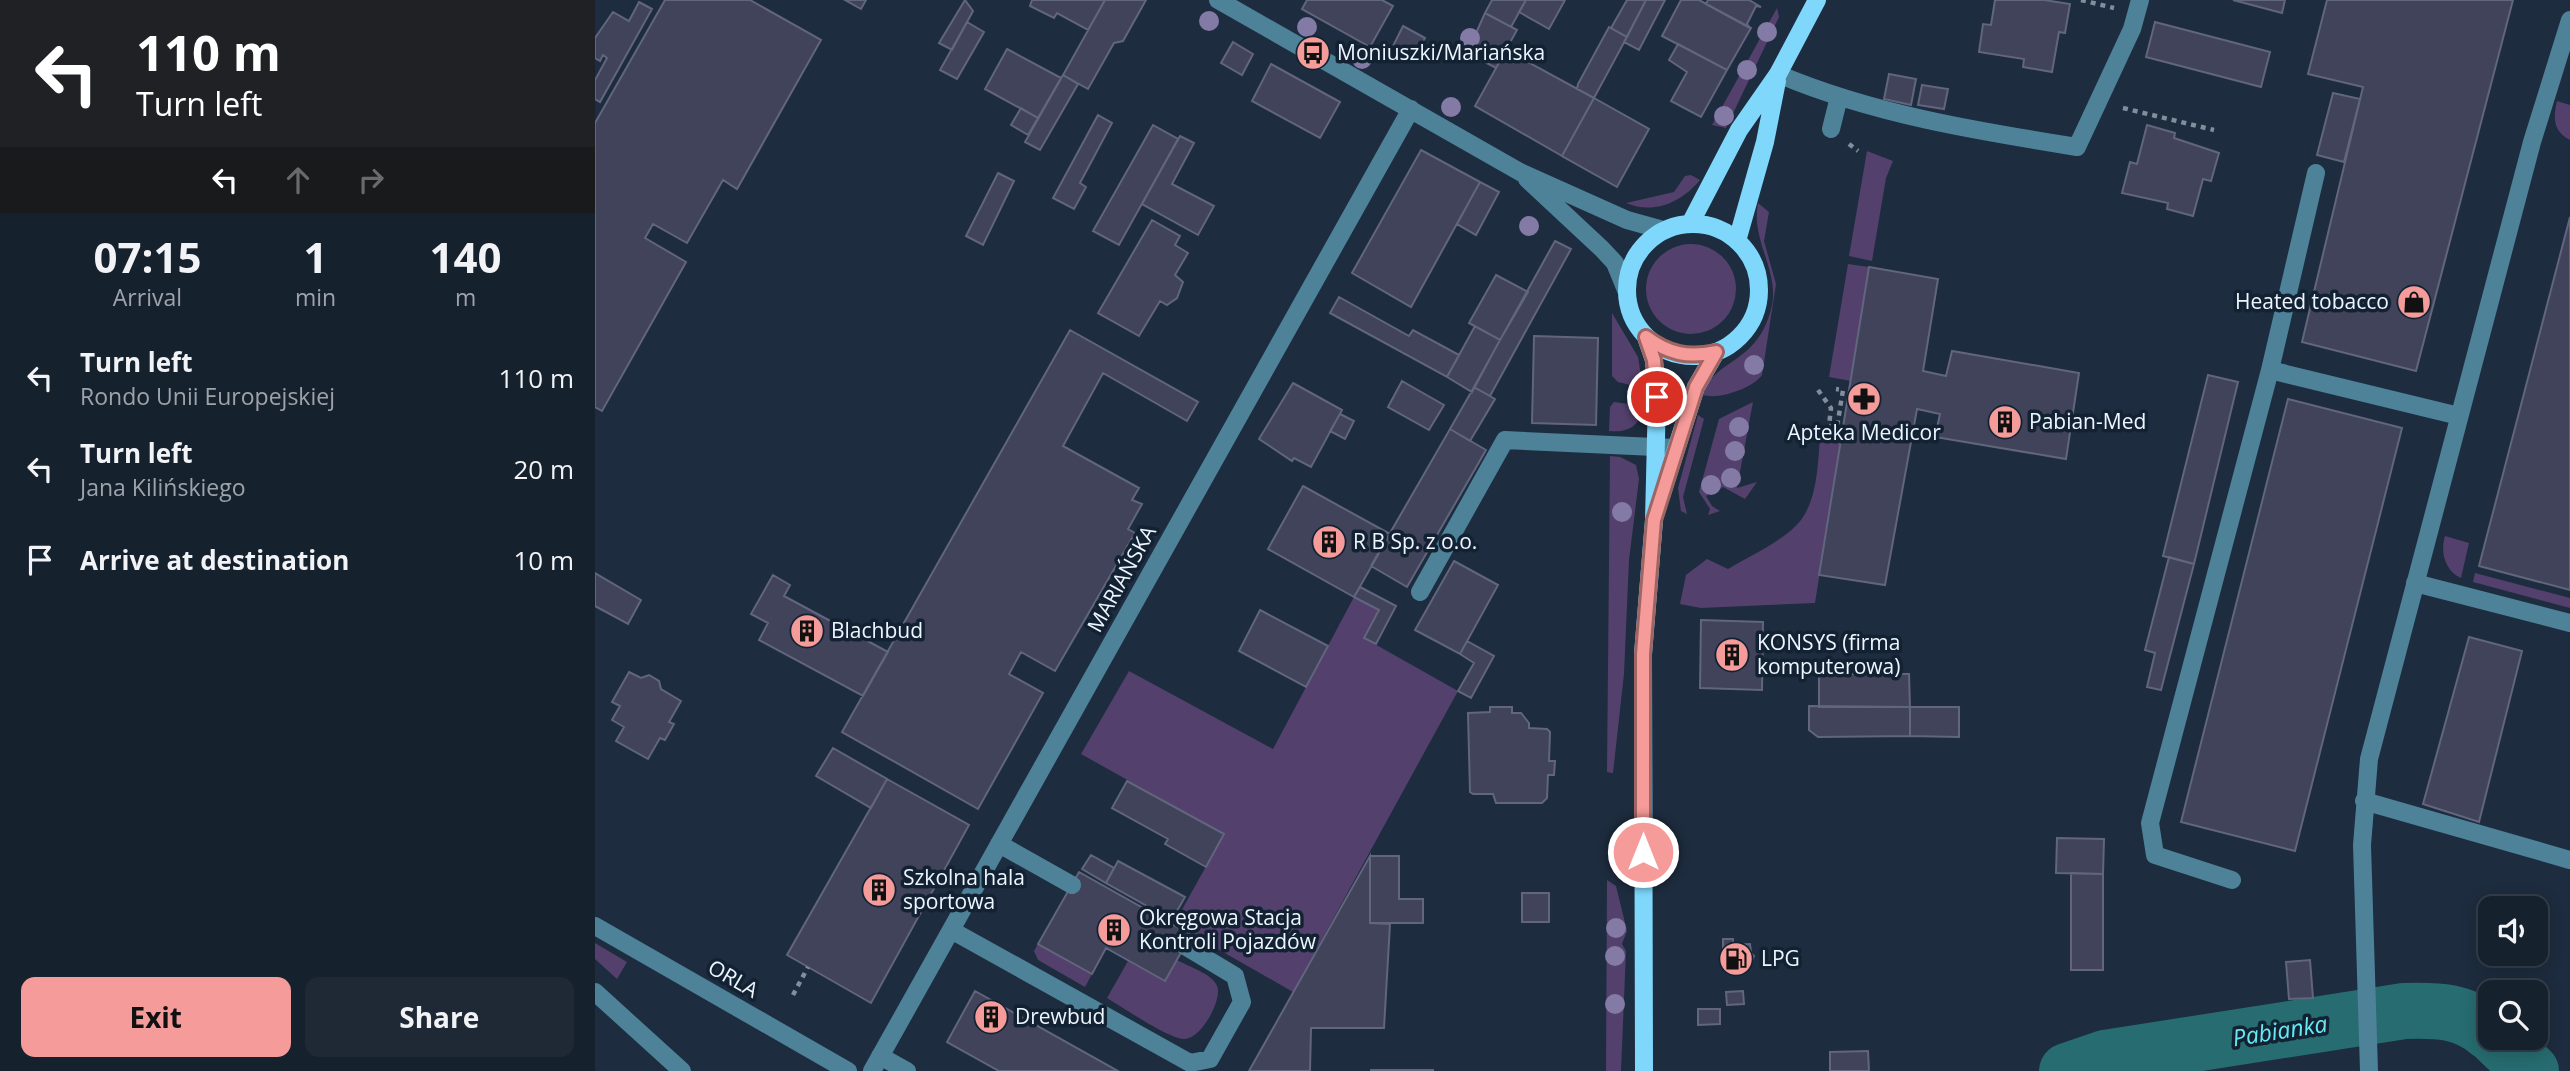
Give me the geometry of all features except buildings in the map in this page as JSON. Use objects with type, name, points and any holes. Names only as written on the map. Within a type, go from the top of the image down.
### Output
[{"type":"main road","points":[[1690,223],[1739,130],[1778,74],[1817,0]]},
{"type":"main road","points":[[1737,241],[1765,142],[1778,74]]},
{"type":"main road","points":[[1644,1071],[1643,654],[1654,520],[1657,381],[1646,337],[1629,308],[1626,290],[1636,255],[1648,241],[1663,230],[1690,223],[1723,231],[1737,241],[1749,255],[1757,273],[1759,292],[1755,312],[1740,335],[1716,352],[1697,356],[1679,355],[1661,348],[1646,337]]},
{"type":"main road","points":[[1654,520],[1696,387],[1716,352]]},
{"type":"street","points":[[1218,0],[1520,172],[1627,220],[1663,230]]},
{"type":"street","points":[[1778,74],[1839,97],[1981,132],[2077,147],[2138,7]]},
{"type":"street","points":[[2369,1071],[2364,969],[2364,801],[2369,759],[2532,142],[2570,20]]},
{"type":"street","points":[[1831,129],[1839,97]]},
{"type":"street","name":"MARIAŃSKA","points":[[876,1063],[1411,109]]},
{"type":"street","points":[[1520,172],[1615,263],[1626,290]]},
{"type":"street","points":[[2232,880],[2155,855],[2150,823],[2270,370],[2316,173]]},
{"type":"street","points":[[2270,370],[2459,416]]},
{"type":"street","points":[[1420,592],[1505,440],[1676,448]]},
{"type":"street","points":[[2415,583],[2570,623]]},
{"type":"street","points":[[2364,801],[2570,860]]},
{"type":"street","points":[[999,844],[1072,885]]},
{"type":"street","name":"ORLA","points":[[595,926],[848,1071]]},
{"type":"street","points":[[951,930],[1189,1063],[1210,1059],[1242,1002],[1235,976],[1185,946]]},
{"type":"street","points":[[595,992],[680,1071]]},
{"type":"street","points":[[876,1063],[907,1071]]},
{"type":"path","points":[[2081,0],[2138,7]]},
{"type":"path","points":[[2098,102],[2214,130]]},
{"type":"path","points":[[1818,390],[1831,408],[1829,426],[1836,427],[1844,398],[1843,390],[1836,389]]},
{"type":"path","points":[[1833,400],[1844,398]]},
{"type":"path","points":[[793,995],[809,967]]},
{"type":"shaded area","points":[[1777,8],[1779,17],[1726,128],[1712,125]]},
{"type":"shaded area","points":[[2557,101],[2570,105],[2570,140],[2557,128]]},
{"type":"shaded area","points":[[1867,151],[1893,161],[1886,178],[1872,261],[1849,256]]},
{"type":"shaded area","points":[[1691,175],[1700,180],[1685,195],[1667,204],[1647,208],[1626,203],[1674,192],[1685,176]]},
{"type":"shaded area","points":[[1758,203],[1769,212],[1764,241],[1776,284],[1762,375],[1735,392],[1718,396],[1703,395],[1706,386],[1718,372],[1755,342],[1770,313],[1772,285],[1758,231]]},
{"type":"shaded area","points":[[1682,244],[1700,244],[1716,251],[1729,264],[1736,280],[1736,298],[1729,314],[1716,327],[1700,334],[1682,334],[1666,327],[1653,314],[1646,298],[1646,280],[1653,264],[1666,251]]},
{"type":"shaded area","points":[[1848,264],[1869,267],[1851,381],[1829,377]]},
{"type":"shaded area","points":[[1612,313],[1638,357],[1643,388],[1618,382],[1612,376]]},
{"type":"shaded area","points":[[1614,402],[1643,406],[1640,419],[1628,429],[1609,431],[1610,407]]},
{"type":"shaded area","points":[[1753,402],[1737,488],[1757,482],[1745,499],[1723,487],[1706,496],[1712,506],[1720,511],[1708,515],[1710,509],[1699,492],[1719,419]]},
{"type":"shaded area","points":[[1698,415],[1704,419],[1683,497],[1687,514],[1681,511],[1678,488]]},
{"type":"shaded area","points":[[1821,428],[1843,431],[1815,603],[1701,608],[1680,604],[1686,575],[1707,559],[1728,569],[1783,537],[1801,520],[1814,491]]},
{"type":"shaded area","points":[[1610,456],[1620,457],[1636,465],[1639,479],[1629,560],[1624,674],[1613,773],[1607,772]]},
{"type":"shaded area","points":[[2445,536],[2469,543],[2461,578],[2451,571],[2445,560]]},
{"type":"shaded area","points":[[2475,573],[2570,598],[2570,608],[2473,582]]},
{"type":"shaded area","points":[[1354,597],[1379,610],[1364,638],[1458,691],[1293,992],[1174,924],[1224,834],[1081,754],[1129,671],[1273,749]]},
{"type":"shaded area","points":[[1607,880],[1616,886],[1627,931],[1622,944],[1626,951],[1621,1071],[1606,1071]]},
{"type":"shaded area","points":[[595,943],[627,962],[617,979],[595,959]]},
{"type":"shaded area","points":[[1038,944],[1092,974],[1085,987],[1038,960],[1034,951]]},
{"type":"shaded area","points":[[1177,960],[1205,974],[1215,982],[1218,992],[1209,1018],[1190,1038],[1183,1039],[1167,1033],[1107,998],[1128,961],[1164,981]]},
{"type":"shaded area","points":[[2105,1058],[2102,1071],[2067,1071]]},
{"type":"waterway","name":"Pabianka","points":[[2067,1071],[2105,1058],[2404,1011],[2439,1011],[2478,1024]]},
{"type":"waterway","name":"Pabianka","points":[[2509,1050],[2531,1071]]},
{"type":"place","name":"Moniuszki/Mariańska","points":[[1313,53]]},
{"type":"place","name":"Heated tobacco","points":[[2414,302]]},
{"type":"place","name":"Apteka Medicor","points":[[1864,399]]},
{"type":"place","name":"Pabian-Med","points":[[2005,422]]},
{"type":"place","name":"R B Sp. z o.o.","points":[[1329,542]]},
{"type":"place","name":"Blachbud","points":[[807,631]]},
{"type":"place","name":"KONSYS (firma komputerowa)","points":[[1732,655]]},
{"type":"place","name":"Szkolna hala sportowa","points":[[879,890]]},
{"type":"place","name":"Okręgowa Stacja Kontroli Pojazdów","points":[[1114,930]]},
{"type":"place","name":"LPG","points":[[1736,959]]},
{"type":"place","name":"Drewbud","points":[[991,1017]]},
{"type":"route","points":[[1643,852],[1643,654],[1654,520],[1688,408],[1696,387],[1716,352],[1697,356],[1679,355],[1661,348],[1646,337],[1654,360],[1657,397]]}]
